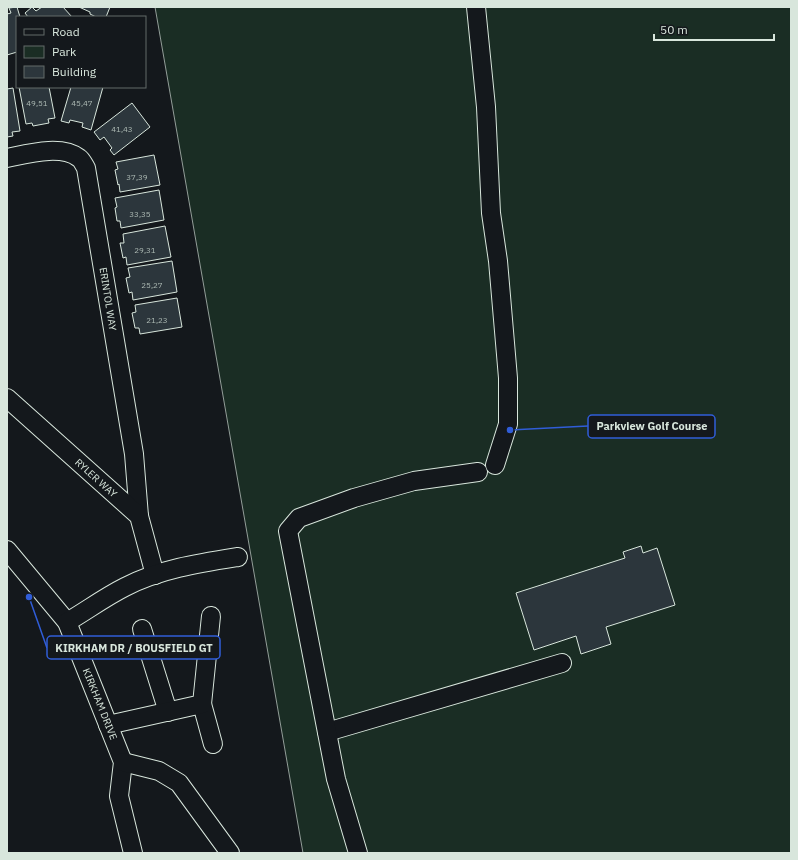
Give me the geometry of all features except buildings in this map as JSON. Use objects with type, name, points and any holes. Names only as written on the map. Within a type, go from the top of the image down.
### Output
[{"type":"street","points":[[358,853],[336,779],[288,531],[299,518],[354,498],[414,481],[486,469],[508,424],[508,378],[498,261],[491,213],[486,107],[476,7]]},
{"type":"street","name":"ERINTOL WAY","points":[[7,158],[47,151],[58,151],[79,158],[86,168],[134,454],[139,516]]},
{"type":"street","name":"RYLER WAY","points":[[7,398],[139,516]]},
{"type":"street","points":[[139,516],[155,575]]},
{"type":"street","name":"KIRKHAM DRIVE","points":[[7,550],[67,622],[123,762]]},
{"type":"street","points":[[67,622],[126,587],[155,575],[185,566],[238,557]]},
{"type":"street","points":[[211,616],[202,704],[213,744]]},
{"type":"street","points":[[142,629],[168,712]]},
{"type":"street","points":[[327,732],[562,663]]},
{"type":"street","points":[[108,725],[202,704]]},
{"type":"street","points":[[133,853],[119,796],[123,762],[159,771],[179,783],[230,853]]},
{"type":"green space","points":[[155,7],[791,7],[791,853],[303,853]]},
{"type":"place","name":"Parkview Golf Course","points":[[510,430]]},
{"type":"place","name":"KIRKHAM DR / BOUSFIELD GT","points":[[29,597]]}]
